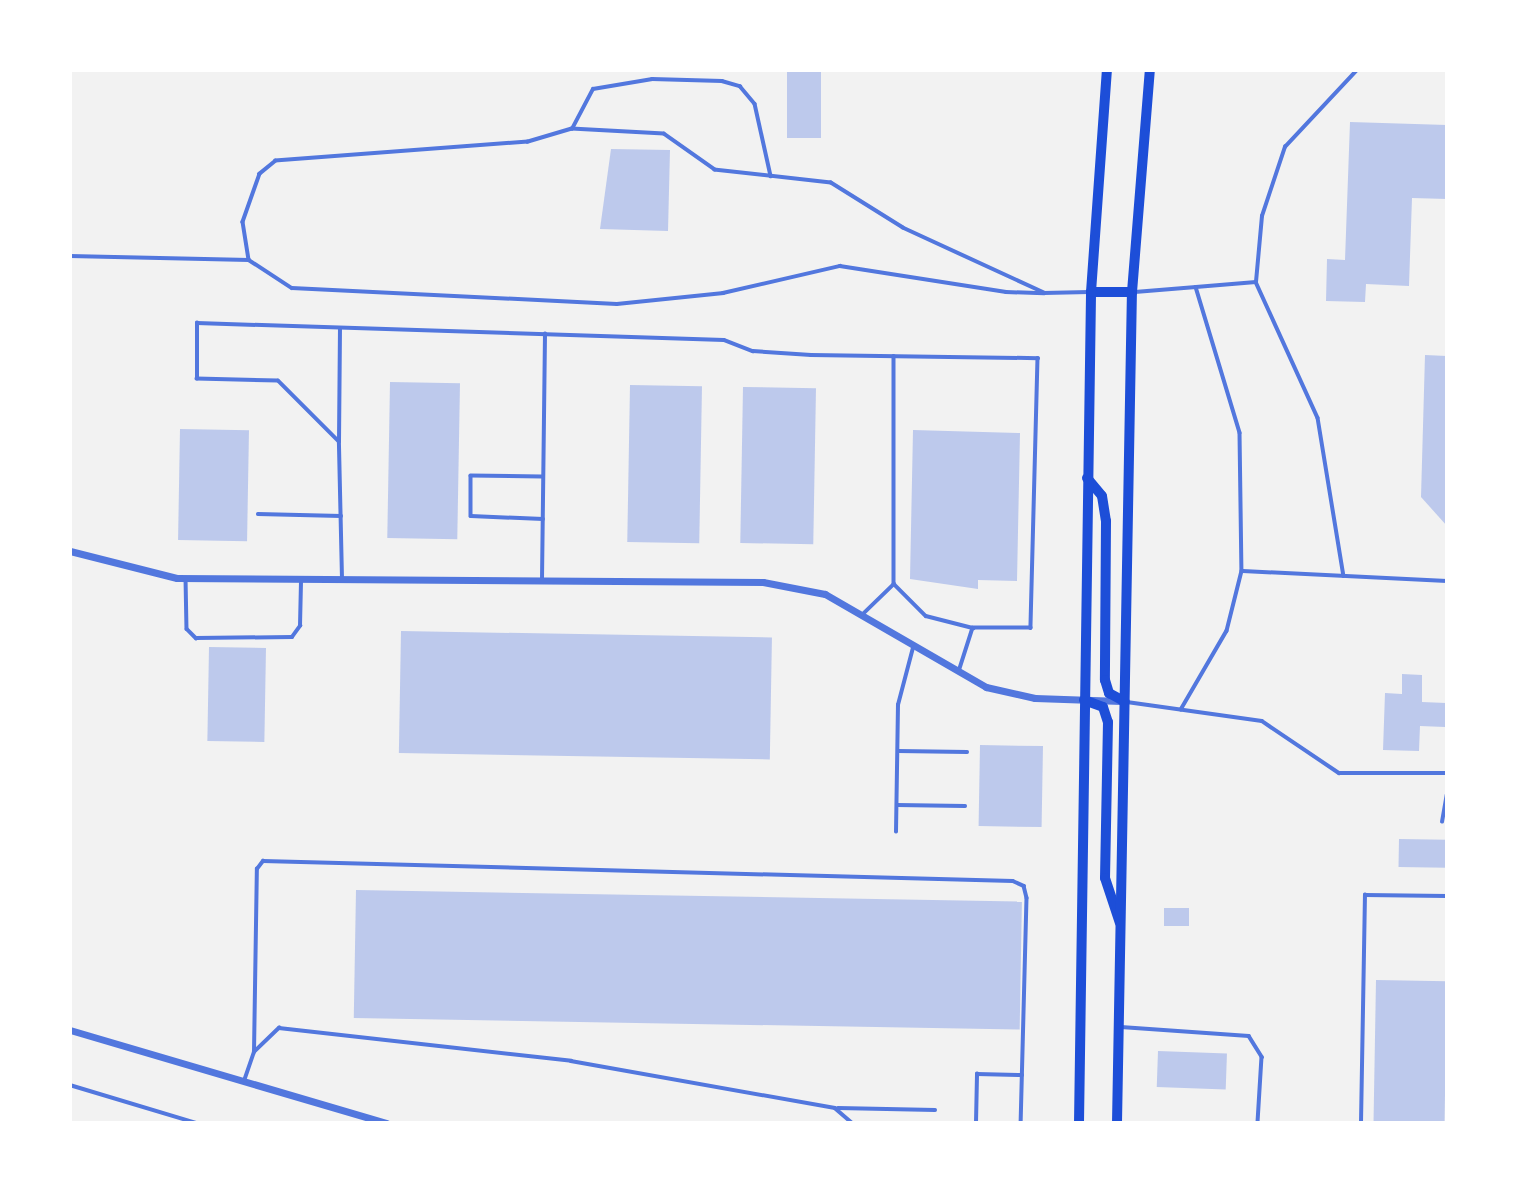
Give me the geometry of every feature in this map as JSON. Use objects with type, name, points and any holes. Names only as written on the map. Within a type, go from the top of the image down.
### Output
[{"type":"main road","points":[[1079,1123],[1091,292],[1107,70]]},
{"type":"main road","points":[[1117,1123],[1132,292],[1150,70]]},
{"type":"main road","points":[[1091,292],[1132,292]]},
{"type":"main road","points":[[1087,478],[1102,496],[1106,521],[1105,680],[1109,693],[1125,702]]},
{"type":"main road","points":[[1084,700],[1103,707],[1108,722],[1105,878],[1121,926]]},
{"type":"street","points":[[70,551],[128,570],[186,577],[763,582],[825,594],[863,614],[913,648],[959,674],[1035,698],[1125,702]]},
{"type":"street","points":[[70,1030],[387,1123]]},
{"type":"lane","points":[[1344,576],[1318,418],[1256,282],[1262,216],[1285,147],[1357,70]]},
{"type":"lane","points":[[572,129],[593,89],[652,79],[722,81],[740,86],[755,104],[771,176]]},
{"type":"lane","points":[[249,260],[243,222],[248,198],[276,161],[528,142],[572,129],[664,134],[715,170],[831,183],[903,228],[1044,293]]},
{"type":"lane","points":[[70,256],[249,260],[292,288],[556,302],[701,296],[840,266],[1044,293],[1091,292]]},
{"type":"lane","points":[[1132,292],[1256,282]]},
{"type":"lane","points":[[1181,710],[1227,631],[1242,571],[1240,433],[1196,287]]},
{"type":"lane","points":[[339,442],[278,381],[197,379],[197,323],[724,340],[753,351],[1038,358],[1031,628],[973,628],[926,616],[894,584],[894,356]]},
{"type":"lane","points":[[340,328],[342,579]]},
{"type":"lane","points":[[542,580],[545,334]]},
{"type":"lane","points":[[543,477],[471,475],[471,516],[543,519]]},
{"type":"lane","points":[[258,514],[341,516]]},
{"type":"lane","points":[[1242,571],[1447,581]]},
{"type":"lane","points":[[186,577],[187,629],[196,638],[292,637],[300,626],[302,578]]},
{"type":"lane","points":[[863,614],[894,584]]},
{"type":"lane","points":[[959,674],[973,628]]},
{"type":"lane","points":[[896,832],[900,691],[913,648]]},
{"type":"lane","points":[[1125,702],[1262,721],[1339,773],[1447,774]]},
{"type":"lane","points":[[898,751],[968,752]]},
{"type":"lane","points":[[1442,822],[1447,794]]},
{"type":"lane","points":[[897,804],[965,806]]},
{"type":"lane","points":[[244,1081],[254,1052],[257,869],[264,861],[1013,881],[1024,886],[1027,898],[1021,1123]]},
{"type":"lane","points":[[1361,1123],[1365,895],[1447,896]]},
{"type":"lane","points":[[1119,1027],[1250,1036],[1262,1057],[1258,1123]]},
{"type":"lane","points":[[254,1052],[279,1028],[328,1031],[571,1061],[835,1108],[935,1110]]},
{"type":"lane","points":[[976,1123],[977,1074],[1022,1075]]},
{"type":"lane","points":[[70,1085],[197,1123]]},
{"type":"lane","points":[[835,1108],[852,1123]]},
{"type":"building","points":[[787,70],[821,70],[821,138],[787,138]]},
{"type":"building","points":[[1350,122],[1447,125],[1447,199],[1412,198],[1409,286],[1366,284],[1365,302],[1326,301],[1327,259],[1345,260]]},
{"type":"building","points":[[611,149],[670,150],[668,231],[600,229]]},
{"type":"building","points":[[1425,355],[1447,356],[1447,526],[1421,497]]},
{"type":"building","points":[[390,382],[460,383],[457,539],[387,538]]},
{"type":"building","points":[[630,385],[702,386],[699,543],[627,542]]},
{"type":"building","points":[[743,387],[816,388],[813,544],[740,543]]},
{"type":"building","points":[[180,429],[249,430],[247,541],[178,540]]},
{"type":"building","points":[[913,430],[1020,433],[1017,581],[978,580],[978,589],[910,579]]},
{"type":"building","points":[[401,631],[772,637],[770,759],[399,753]]},
{"type":"building","points":[[209,647],[266,648],[264,742],[207,741]]},
{"type":"building","points":[[1402,674],[1422,675],[1422,702],[1446,703],[1445,727],[1420,726],[1419,751],[1383,750],[1385,693],[1402,694]]},
{"type":"building","points":[[980,745],[1043,746],[1042,827],[979,826]]},
{"type":"building","points":[[1399,839],[1447,840],[1447,868],[1399,867]]},
{"type":"building","points":[[356,890],[1022,902],[1020,1030],[354,1018]]},
{"type":"building","points":[[1164,908],[1189,908],[1189,926],[1164,926]]},
{"type":"building","points":[[1376,980],[1447,981],[1445,1123],[1374,1123]]},
{"type":"building","points":[[1158,1051],[1227,1053],[1226,1089],[1157,1087]]}]
